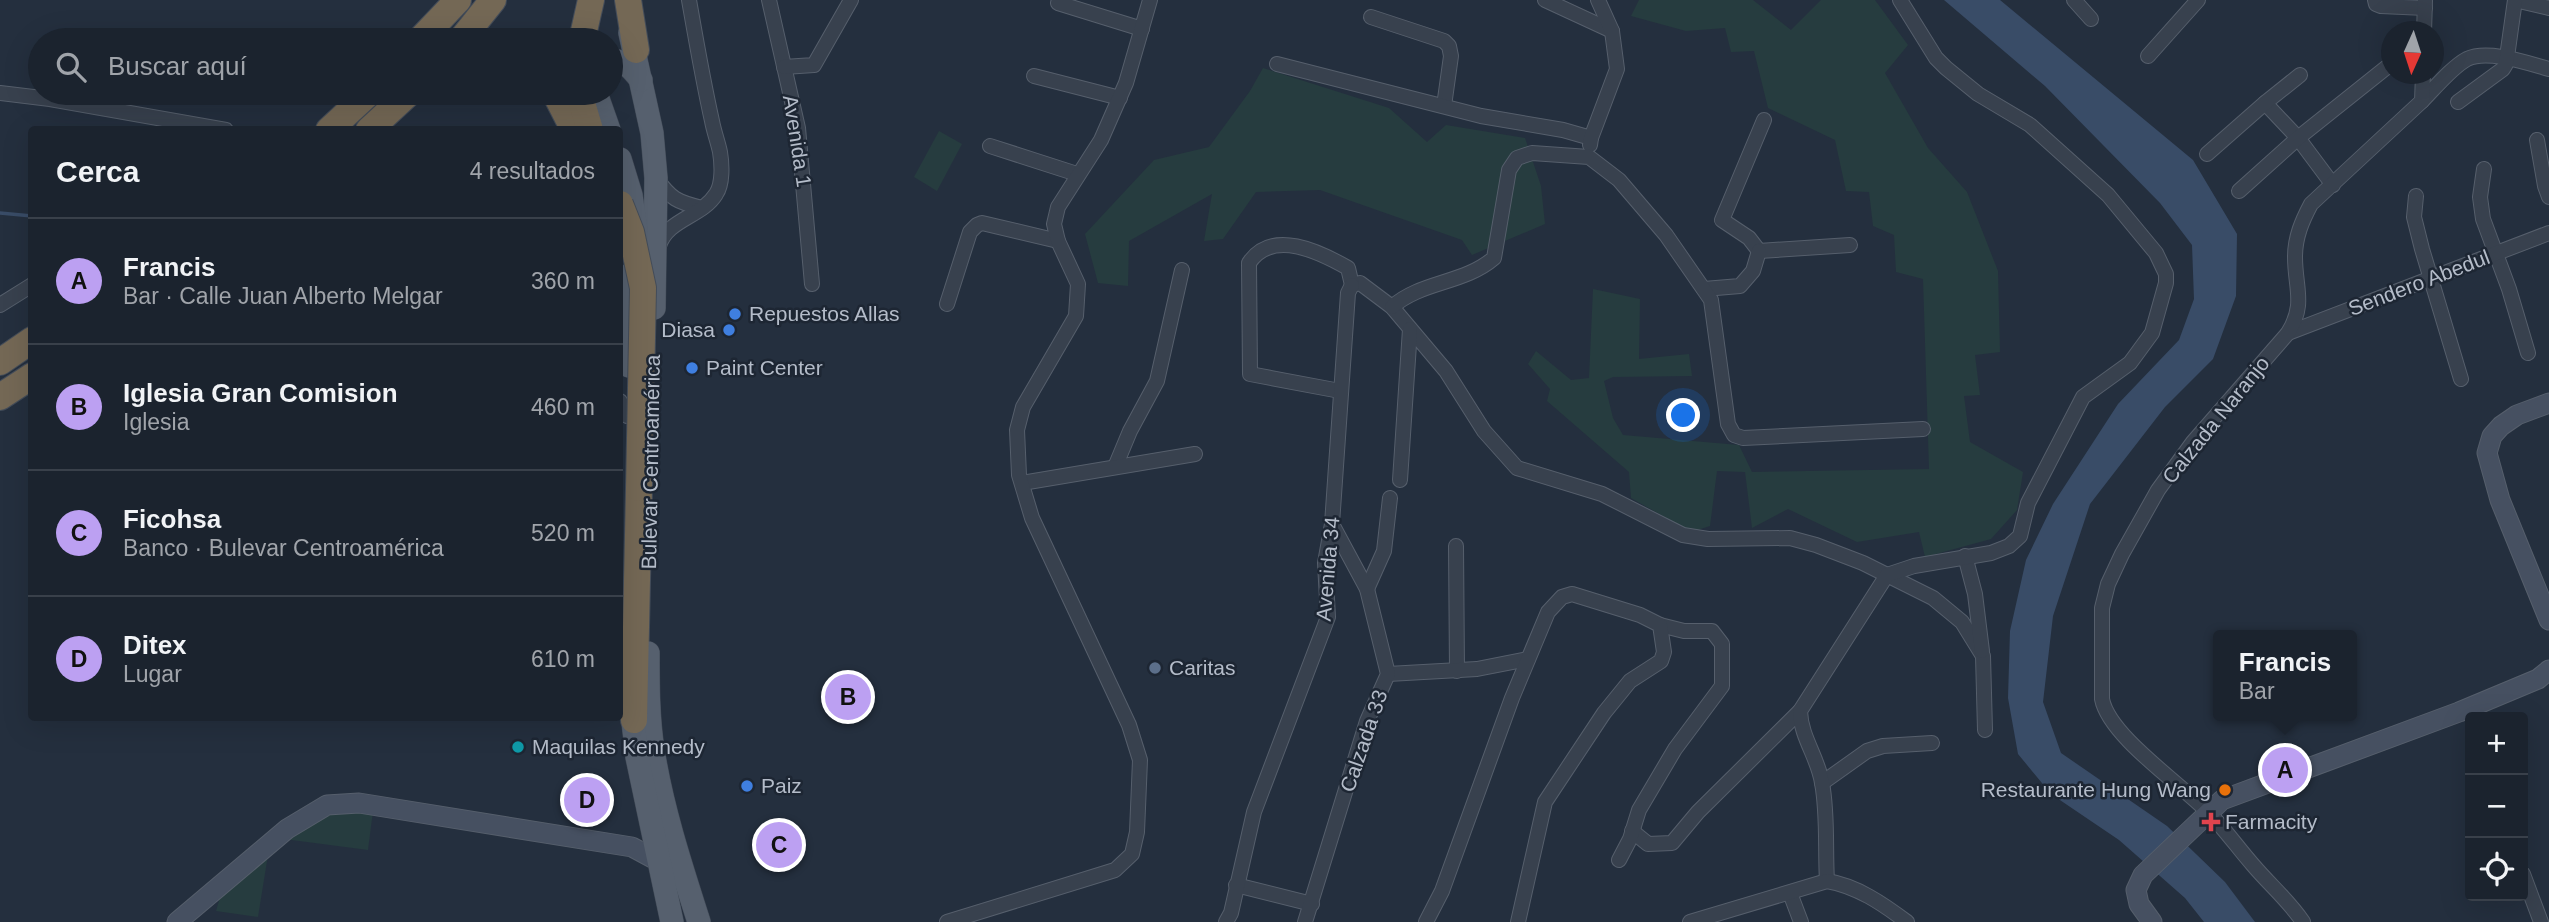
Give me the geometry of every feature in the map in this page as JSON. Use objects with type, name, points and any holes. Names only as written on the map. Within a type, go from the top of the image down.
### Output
[{"type":"highway","points":[[431,28],[458,0]]},
{"type":"highway","points":[[471,28],[493,0]]},
{"type":"highway","points":[[585,28],[591,0]]},
{"type":"highway","points":[[628,0],[636,50]]},
{"type":"highway","points":[[333,126],[356,105]]},
{"type":"highway","points":[[376,124],[396,105]]},
{"type":"highway","points":[[376,124],[405,105]]},
{"type":"highway","points":[[561,105],[572,126]]},
{"type":"highway","points":[[583,105],[589,126]]},
{"type":"highway","points":[[623,212],[631,232],[643,288],[634,720]]},
{"type":"highway","points":[[0,362],[28,343]]},
{"type":"highway","points":[[0,397],[28,379]]},
{"type":"main road","points":[[573,28],[577,0]]},
{"type":"main road","name":"Bulevar Centroamérica","points":[[620,0],[636,50],[652,133],[656,178],[648,685],[653,751],[676,850],[699,922]]},
{"type":"main road","points":[[623,62],[641,80]]},
{"type":"main road","points":[[573,105],[578,126]]},
{"type":"main road","points":[[600,105],[607,126]]},
{"type":"main road","points":[[623,168],[636,225],[635,307],[626,353]]},
{"type":"main road","name":"Bulevar Centroamérica","points":[[623,314],[626,353],[623,408],[626,674],[634,720],[635,745],[655,848],[666,872],[672,920]]},
{"type":"street","points":[[655,258],[662,236],[708,204],[718,192],[721,154],[703,79],[689,0]]},
{"type":"street","name":"Avenida 1","points":[[769,0],[798,128],[812,284]]},
{"type":"street","points":[[784,67],[814,65],[851,0]]},
{"type":"street","points":[[947,922],[1115,870],[1132,854],[1137,832],[1140,760],[1129,725],[1032,517],[1021,483],[1017,430],[1023,407],[1076,316],[1077,284],[1058,241],[1054,224],[1058,206],[1101,141],[1120,97],[1150,0]]},
{"type":"street","points":[[1545,0],[1612,30]]},
{"type":"street","points":[[1589,157],[1591,138],[1617,69],[1612,30],[1598,0]]},
{"type":"street","points":[[1632,831],[1648,844],[1672,843],[1698,812],[1800,711],[1887,575],[1914,566],[1991,553],[2009,546],[2020,536],[2028,503],[2083,397],[2130,363],[2152,333],[2164,296],[2166,274],[2156,253],[2108,195],[2030,125],[1978,94],[1936,58],[1900,0]]},
{"type":"street","points":[[2074,0],[2091,19]]},
{"type":"street","points":[[2148,56],[2198,0]]},
{"type":"street","points":[[2375,0],[2376,4],[2381,6],[2425,4]]},
{"type":"street","points":[[2458,102],[2506,64],[2515,0],[2549,8]]},
{"type":"street","points":[[1058,4],[1142,29]]},
{"type":"street","points":[[1371,17],[1444,41],[1449,46],[1451,56],[1444,106]]},
{"type":"street","points":[[2288,333],[2298,317],[2299,288],[2295,256],[2300,225],[2311,204],[2465,60],[2479,55],[2505,58],[2549,69]]},
{"type":"street","points":[[1278,64],[1481,116],[1563,130],[1591,138]]},
{"type":"street","points":[[2239,191],[2298,138],[2381,72]]},
{"type":"street","points":[[2207,154],[2300,75]]},
{"type":"street","points":[[1034,76],[1120,97]]},
{"type":"street","points":[[2422,101],[2423,84]]},
{"type":"street","points":[[0,93],[28,96]]},
{"type":"street","points":[[2265,103],[2298,138],[2333,185]]},
{"type":"street","points":[[84,105],[203,126]]},
{"type":"street","points":[[1759,251],[1749,238],[1722,220],[1764,120]]},
{"type":"street","points":[[2538,139],[2549,197]]},
{"type":"street","points":[[990,146],[1077,174]]},
{"type":"street","points":[[1392,307],[1403,296],[1481,270],[1494,258],[1509,170],[1517,158],[1532,153],[1589,157],[1619,180],[1666,235],[1712,300],[1728,424],[1734,435],[1743,438],[1923,429]]},
{"type":"street","points":[[2484,169],[2480,197],[2483,219],[2509,289],[2528,353]]},
{"type":"street","points":[[656,178],[670,197],[702,208]]},
{"type":"street","points":[[2416,196],[2414,217],[2422,249],[2462,379]]},
{"type":"street","points":[[947,304],[970,232],[977,225],[982,223],[1058,241]]},
{"type":"street","name":"Sendero Abedul","points":[[2288,333],[2549,233]]},
{"type":"street","points":[[1759,251],[1850,245]]},
{"type":"street","points":[[1340,391],[1250,374],[1249,263],[1256,253],[1276,246],[1296,246],[1316,250],[1348,268],[1352,285],[1360,283],[1392,307],[1446,371],[1484,431],[1517,468],[1602,494],[1683,535],[1708,538],[1790,538],[1838,552],[1933,598],[1962,622],[1983,656]]},
{"type":"street","points":[[1704,289],[1740,286],[1753,271],[1759,251]]},
{"type":"street","points":[[1115,467],[1129,431],[1157,381],[1182,270]]},
{"type":"street","name":"Avenida 34","points":[[1226,922],[1254,812],[1328,617],[1325,564],[1332,524],[1348,293],[1352,285]]},
{"type":"street","points":[[0,305],[28,288]]},
{"type":"street","points":[[1400,480],[1410,329]]},
{"type":"street","name":"Calzada Naranjo","points":[[2288,333],[2201,433],[2158,490],[2122,554],[2108,584],[2102,608],[2102,699],[2104,712],[2292,905],[2303,922]]},
{"type":"street","points":[[2549,403],[2517,415],[2501,425],[2492,436],[2487,453],[2500,500],[2549,620]]},
{"type":"street","points":[[1021,483],[1195,454]]},
{"type":"street","points":[[1367,589],[1384,551],[1390,498]]},
{"type":"street","name":"Calzada 33","points":[[1305,922],[1367,721],[1388,674],[1367,589],[1332,524]]},
{"type":"street","points":[[1456,546],[1457,671]]},
{"type":"street","points":[[1965,556],[1975,594],[1983,656],[1985,730]]},
{"type":"street","points":[[1426,922],[1442,891],[1548,612],[1562,597],[1572,594],[1640,615],[1660,625],[1684,631],[1712,631],[1722,644],[1722,686],[1675,749],[1639,810],[1619,860]]},
{"type":"street","points":[[1518,922],[1545,802],[1604,713],[1630,681],[1661,662],[1664,652],[1660,625]]},
{"type":"street","points":[[1388,674],[1457,671],[1528,659]]},
{"type":"street","points":[[2152,922],[2140,904],[2136,890],[2143,875],[2222,800],[2459,712],[2538,679],[2549,670]]},
{"type":"street","points":[[1800,711],[1802,731],[1818,766],[1822,783],[1826,881]]},
{"type":"street","points":[[1822,783],[1867,751],[1883,746],[1932,743]]},
{"type":"street","points":[[177,922],[286,829],[327,805],[359,803],[632,848],[655,848]]},
{"type":"street","points":[[632,848],[655,848]]},
{"type":"street","points":[[1690,922],[1826,881],[1840,883],[1881,902],[1907,922]]},
{"type":"street","points":[[1236,885],[1312,904]]},
{"type":"street","points":[[2528,887],[2541,922]]},
{"type":"street","points":[[1790,893],[1801,922]]},
{"type":"green space","points":[[1639,0],[1753,0],[1791,30],[1821,0],[1875,0],[1908,45],[1885,73],[1928,148],[1967,192],[1998,271],[2000,352],[1975,355],[1980,395],[1964,396],[1970,442],[2023,472],[2017,510],[1991,539],[1925,557],[1919,532],[1857,542],[1788,509],[1752,528],[1745,472],[1717,471],[1710,526],[1691,532],[1631,498],[1629,472],[1547,401],[1550,389],[1528,364],[1536,351],[1571,380],[1589,378],[1593,289],[1640,299],[1639,359],[1689,354],[1692,376],[1613,377],[1604,381],[1613,418],[1623,435],[1739,445],[1752,472],[1929,469],[1923,279],[1896,272],[1894,235],[1873,226],[1869,192],[1846,191],[1835,140],[1768,108],[1754,51],[1731,52],[1725,28],[1686,31],[1631,16]]},
{"type":"green space","points":[[1263,68],[1389,108],[1427,142],[1446,125],[1525,138],[1541,186],[1545,224],[1472,255],[1462,240],[1320,190],[1256,192],[1223,239],[1204,241],[1212,194],[1129,241],[1128,286],[1098,283],[1085,234],[1154,160],[1209,147],[1250,91]]},
{"type":"green space","points":[[939,131],[962,144],[937,191],[914,177]]},
{"type":"green space","points":[[373,811],[368,850],[284,839],[322,817],[339,812]]},
{"type":"green space","points":[[268,855],[258,917],[216,911],[220,897]]},
{"type":"water","points":[[1944,0],[2000,0],[2193,160],[2237,234],[2236,296],[2213,359],[2165,407],[2090,504],[2053,616],[2043,702],[2061,753],[2167,826],[2225,882],[2255,922],[2204,922],[2185,898],[2119,840],[2051,794],[2018,754],[2008,698],[2010,631],[2026,560],[2053,504],[2118,404],[2179,340],[2194,299],[2192,245],[2160,203],[2045,86]]},
{"type":"waterway","points":[[0,213],[28,216]]},
{"type":"place","name":"Repuestos Allas","points":[[735,314]]},
{"type":"place","name":"Diasa","points":[[729,330]]},
{"type":"place","name":"Paint Center","points":[[692,368]]},
{"type":"place","name":"Caritas","points":[[1155,668]]},
{"type":"place","name":"Iglesia Gran Comision","points":[[848,697]]},
{"type":"place","name":"Maquilas Kennedy","points":[[518,747]]},
{"type":"place","name":"Francis","points":[[2285,770]]},
{"type":"place","name":"Paiz","points":[[747,786]]},
{"type":"place","name":"Restaurante Hung Wang","points":[[2225,790]]},
{"type":"place","name":"Ditex","points":[[587,800]]},
{"type":"place","name":"Farmacity","points":[[2211,822]]},
{"type":"place","name":"Ficohsa","points":[[779,845]]}]
